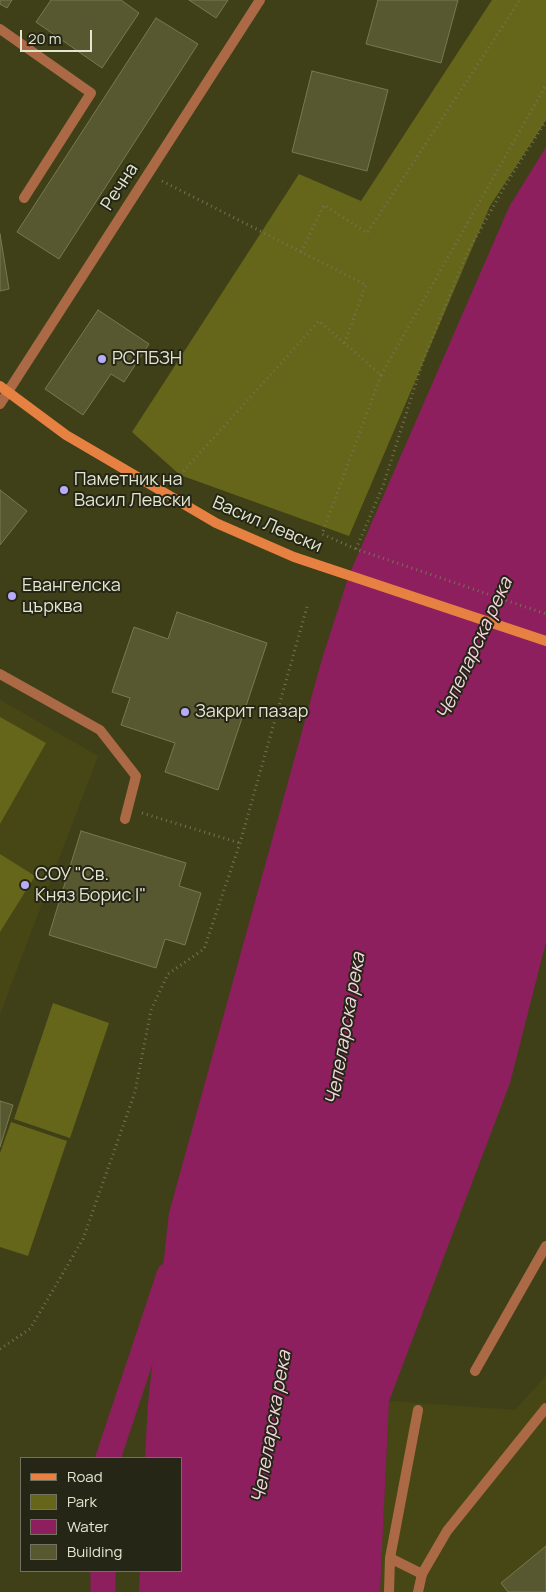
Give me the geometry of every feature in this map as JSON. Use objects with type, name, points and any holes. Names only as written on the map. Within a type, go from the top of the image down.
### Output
[{"type":"main road","name":"Васил Левски","points":[[4,389],[66,435],[216,523],[294,556],[546,641]]},
{"type":"street","name":"Речна","points":[[0,404],[4,389],[148,174],[260,0]]},
{"type":"street","points":[[0,29],[91,93],[24,198]]},
{"type":"street","points":[[0,674],[100,730],[136,776],[125,819]]},
{"type":"street","points":[[475,1371],[546,1246]]},
{"type":"street","points":[[418,1592],[422,1574],[447,1530],[546,1408]]},
{"type":"street","points":[[389,1592],[390,1558],[418,1410]]},
{"type":"street","points":[[390,1558],[422,1574]]},
{"type":"path","points":[[301,252],[324,205],[367,233],[520,0]]},
{"type":"path","points":[[546,85],[381,375],[322,534],[356,549],[546,614]]},
{"type":"path","points":[[356,549],[382,486],[423,361],[466,256],[506,184],[546,121]]},
{"type":"path","points":[[148,174],[366,285],[344,344]]},
{"type":"path","points":[[180,475],[319,322],[381,375]]},
{"type":"path","points":[[0,1349],[30,1329],[83,1239],[135,1092],[151,1010],[168,974],[204,948],[240,843],[307,607]]},
{"type":"path","points":[[128,808],[240,843]]},
{"type":"shaded area","name":"СОУ \"Св. Княз Борис I\"","points":[[0,700],[98,756],[0,1014]]},
{"type":"shaded area","points":[[546,1376],[546,1592],[380,1592],[389,1401],[515,1410]]},
{"type":"green space","points":[[492,0],[546,0],[546,120],[490,206],[349,536],[180,475],[132,432],[299,174],[361,201]]},
{"type":"green space","points":[[0,717],[46,743],[0,824]]},
{"type":"green space","points":[[0,854],[35,876],[0,932]]},
{"type":"green space","points":[[53,1003],[109,1023],[70,1138],[14,1119]]},
{"type":"green space","points":[[11,1122],[67,1141],[28,1256],[0,1247],[0,1153]]},
{"type":"water","name":"Чепеларска река","points":[[546,147],[546,942],[510,1083],[389,1401],[380,1592],[139,1592],[140,1572],[182,1572],[182,1457],[145,1457],[148,1403],[169,1213],[322,659],[349,575],[509,207]]},
{"type":"building","points":[[0,0],[12,0],[7,8],[0,4]]},
{"type":"building","points":[[51,0],[121,0],[139,13],[102,68],[36,22]]},
{"type":"building","points":[[189,0],[228,0],[216,18]]},
{"type":"building","points":[[378,0],[458,0],[441,63],[366,44]]},
{"type":"building","points":[[156,18],[198,44],[59,259],[17,232]]},
{"type":"building","points":[[312,71],[388,90],[367,171],[292,152]]},
{"type":"building","points":[[0,234],[9,289],[0,291]]},
{"type":"building","name":"РСПБЗН","points":[[98,310],[149,344],[124,382],[111,374],[83,415],[45,389]]},
{"type":"building","points":[[0,490],[27,511],[0,545]]},
{"type":"building","name":"Закрит пазар","points":[[177,612],[267,643],[218,790],[165,772],[175,743],[121,725],[130,698],[112,692],[134,627],[168,639]]},
{"type":"building","points":[[81,831],[186,863],[179,886],[201,893],[185,945],[165,939],[156,968],[49,935]]},
{"type":"building","points":[[0,1101],[13,1105],[0,1147]]},
{"type":"building","points":[[546,1546],[546,1592],[508,1592],[501,1583]]},
{"type":"waterway","points":[[108,1457],[169,1275]]},
{"type":"waterway","points":[[103,1572],[103,1592]]},
{"type":"place","name":"РСПБЗН","points":[[102,359]]},
{"type":"place","name":"Паметник на Васил Левски","points":[[64,490]]},
{"type":"place","name":"Евангелска църква","points":[[12,596]]},
{"type":"place","name":"Закрит пазар","points":[[185,712]]},
{"type":"place","name":"СОУ \"Св. Княз Борис I\"","points":[[25,885]]}]
